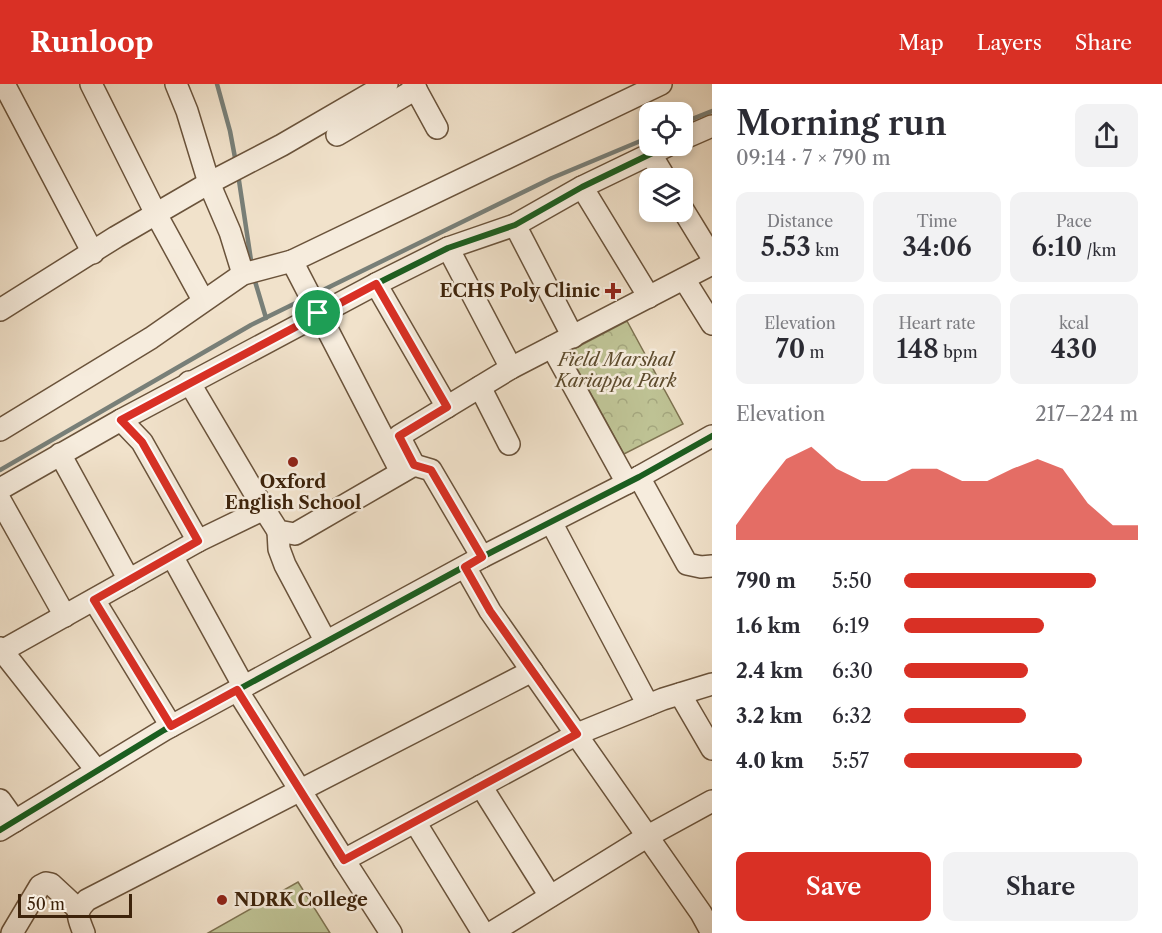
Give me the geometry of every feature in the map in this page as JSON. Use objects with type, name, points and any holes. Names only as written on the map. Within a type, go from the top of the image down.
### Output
[{"type":"street","points":[[4,84],[93,253]]},
{"type":"street","points":[[91,84],[156,214],[203,300]]},
{"type":"street","points":[[176,84],[187,111],[209,183],[249,271]]},
{"type":"street","points":[[0,310],[209,183],[282,146],[387,84]]},
{"type":"street","points":[[0,430],[151,338],[203,300],[249,271],[292,261],[661,84]]},
{"type":"street","points":[[337,135],[414,87],[437,128]]},
{"type":"street","points":[[693,134],[712,126]]},
{"type":"street","points":[[0,489],[189,382],[313,302],[376,284],[448,249],[515,225],[582,187],[644,156]]},
{"type":"street","points":[[582,187],[649,297]]},
{"type":"street","points":[[691,222],[712,257]]},
{"type":"street","points":[[515,225],[573,337]]},
{"type":"street","points":[[448,249],[511,368]]},
{"type":"street","points":[[292,261],[408,469]]},
{"type":"street","points":[[408,469],[399,436],[511,368],[712,264]]},
{"type":"street","points":[[684,279],[712,324]]},
{"type":"street","points":[[376,284],[447,407]]},
{"type":"street","points":[[552,347],[687,564],[701,567],[712,566]]},
{"type":"street","points":[[189,382],[278,531],[279,549],[285,564],[326,642]]},
{"type":"street","points":[[480,387],[509,444]]},
{"type":"street","points":[[121,420],[142,442],[198,541]]},
{"type":"street","points":[[0,800],[7,825],[171,726],[473,562],[633,480],[712,436]]},
{"type":"street","points":[[60,454],[129,580]]},
{"type":"street","points":[[278,531],[295,534],[408,469],[431,470],[473,562],[490,611],[648,836],[707,931]]},
{"type":"street","points":[[0,500],[65,616]]},
{"type":"street","points":[[97,771],[1,651],[198,541],[264,509]]},
{"type":"street","points":[[551,522],[648,705]]},
{"type":"street","points":[[172,556],[241,688],[301,791],[391,933]]},
{"type":"street","points":[[94,600],[171,726]]},
{"type":"street","points":[[84,933],[78,909],[87,900],[532,671]]},
{"type":"street","points":[[344,860],[577,734],[648,705],[712,684]]},
{"type":"street","points":[[680,694],[712,749]]},
{"type":"street","points":[[481,786],[550,896]]},
{"type":"street","points":[[491,933],[648,836],[712,801]]},
{"type":"street","points":[[415,822],[483,933]]},
{"type":"street","points":[[12,933],[40,886],[46,883],[51,884],[78,909]]},
{"type":"green space","name":"Field Marshal Kariappa Park","points":[[627,321],[683,424],[624,454],[568,352]]},
{"type":"green space","points":[[298,882],[330,933],[208,933]]},
{"type":"waterway","points":[[217,84],[236,163]]},
{"type":"waterway","points":[[693,119],[712,111]]},
{"type":"waterway","points":[[317,293],[552,178],[639,142]]},
{"type":"waterway","points":[[238,174],[252,267]]},
{"type":"waterway","points":[[254,278],[266,318]]},
{"type":"waterway","points":[[0,470],[251,325],[306,298]]},
{"type":"cycle path","points":[[121,420],[376,284],[448,248],[515,225],[582,187],[646,156]]},
{"type":"cycle path","points":[[0,830],[164,730],[482,557],[639,477],[712,436]]},
{"type":"place","name":"ECHS Poly Clinic","points":[[613,291]]},
{"type":"place","name":"Oxford English School","points":[[293,462]]},
{"type":"place","name":"NDRK College","points":[[222,900]]},
{"type":"route","points":[[376,284],[447,407],[399,436],[414,465],[431,470],[482,557],[465,567],[490,611],[577,734],[344,860],[237,690],[171,726],[94,600],[198,541],[142,442],[121,420],[318,313],[376,284]]}]
